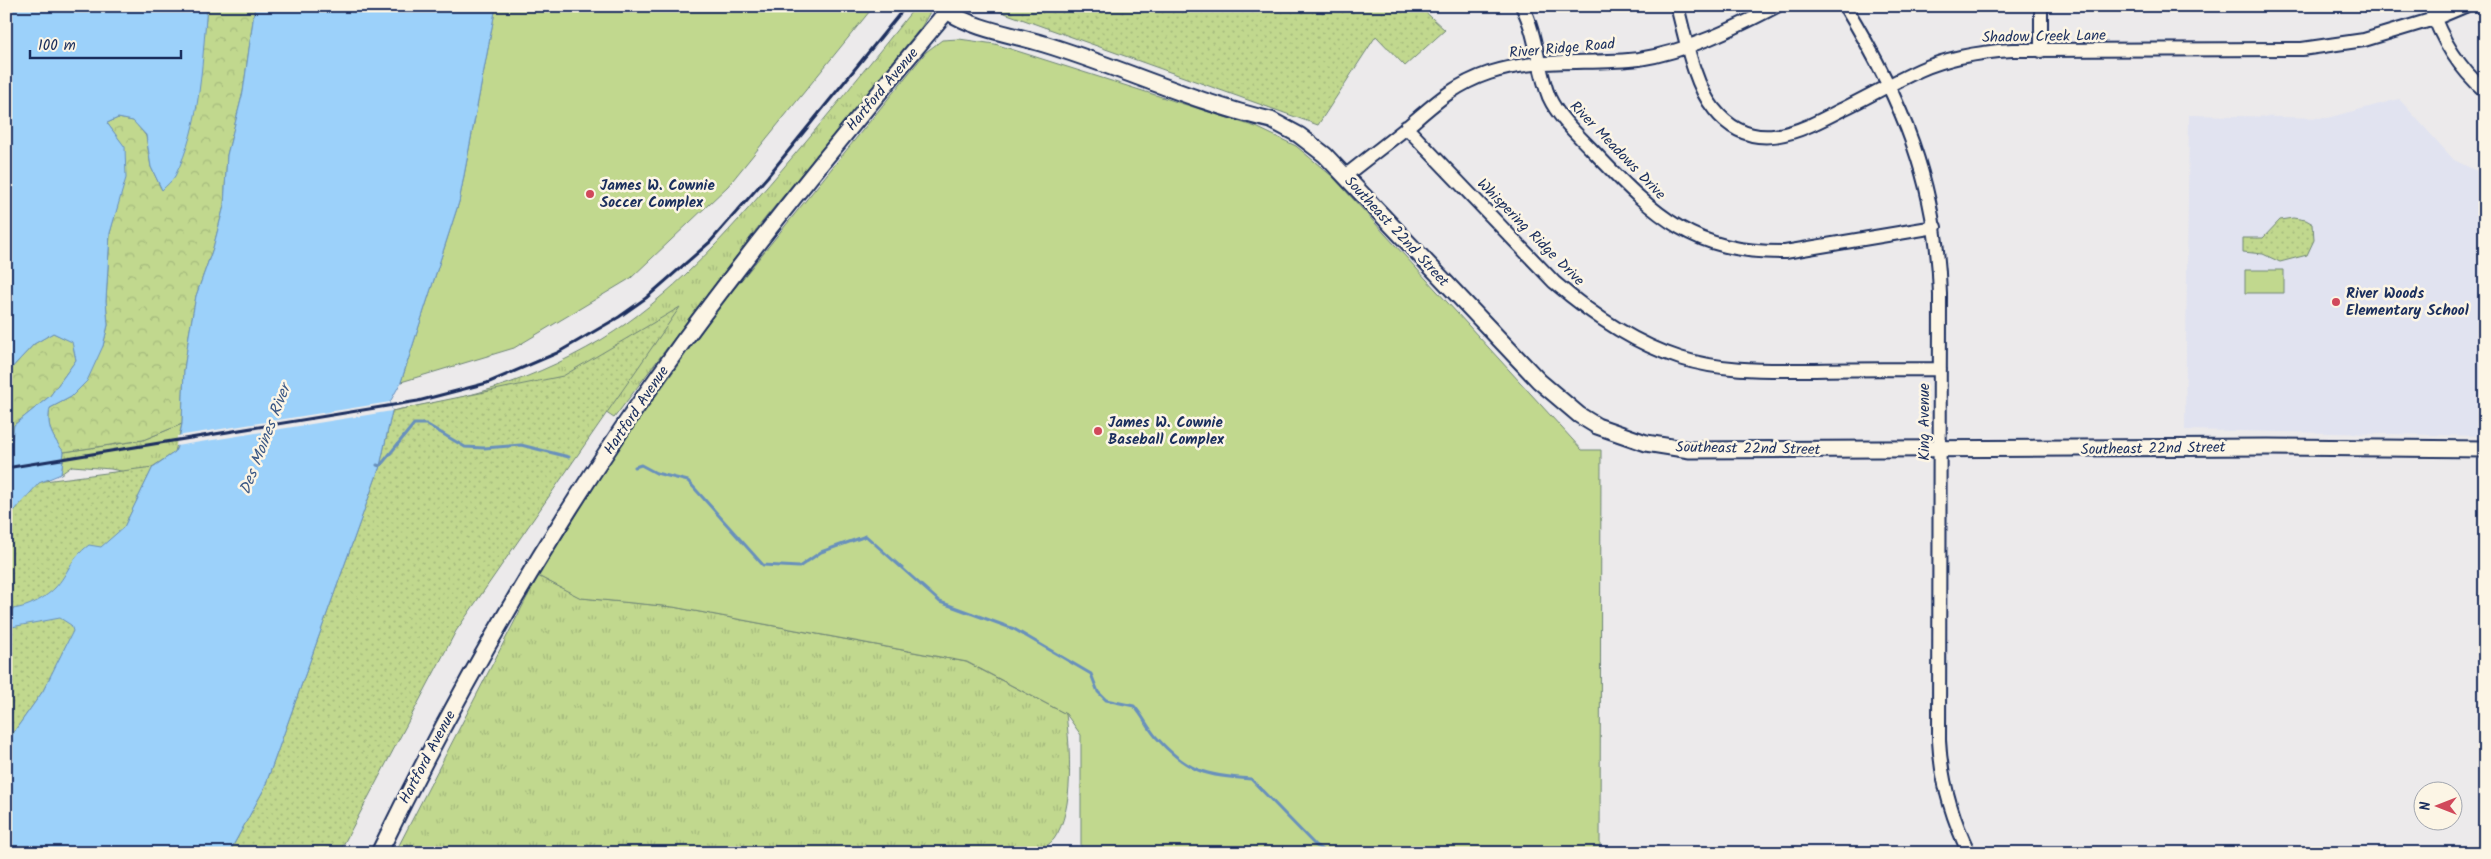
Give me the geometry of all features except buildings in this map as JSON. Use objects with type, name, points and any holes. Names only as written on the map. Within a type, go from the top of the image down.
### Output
[{"type":"street","name":"River Meadows Drive","points":[[1522,6],[1529,20],[1550,98],[1560,114],[1633,193],[1662,218],[1693,236],[1731,248],[1760,252],[1785,252],[1935,226]]},
{"type":"street","name":"Shadow Creek Lane","points":[[1677,6],[1701,87],[1713,109],[1731,126],[1753,136],[1778,137],[1801,130],[1922,69],[1967,55],[1992,52],[2041,51],[2302,49],[2364,40],[2434,19],[2464,6]]},
{"type":"street","name":"River Ridge Road","points":[[1345,176],[1406,128],[1426,108],[1464,83],[1490,72],[1540,63],[1640,59],[1688,45],[1722,32],[1777,6]]},
{"type":"street","name":"King Avenue","points":[[1845,6],[1889,86],[1918,156],[1935,226],[1939,263],[1940,369],[1940,764],[1951,811],[1970,853]]},
{"type":"street","points":[[2040,6],[2041,51]]},
{"type":"street","points":[[2430,6],[2434,19],[2450,50],[2462,67],[2485,90]]},
{"type":"street","name":"Southeast 22nd Street","points":[[949,9],[964,20],[1043,44],[1271,120],[1311,142],[1539,381],[1579,415],[1597,426],[1646,443],[1690,450],[2259,447],[2485,449]]},
{"type":"street","name":"Hartford Avenue","points":[[379,853],[450,711],[519,592],[620,434],[681,345],[818,164],[949,9]]},
{"type":"street","name":"Whispering Ridge Drive","points":[[1406,128],[1554,282],[1629,337],[1678,358],[1706,365],[1751,370],[1940,369]]},
{"type":"shaded area","name":"River Woods Elementary School","points":[[2399,99],[2454,160],[2485,175],[2485,436],[2185,430],[2189,115],[2327,118]]},
{"type":"green space","points":[[207,6],[255,6],[243,92],[227,155],[224,206],[213,248],[196,296],[189,335],[184,370],[182,424],[143,440],[64,452],[51,432],[49,421],[50,408],[71,397],[103,346],[108,325],[106,301],[110,233],[117,207],[124,147],[107,123],[118,118],[134,121],[146,136],[151,167],[162,190],[199,86]]},
{"type":"green space","name":"James W. Cownie Soccer Complex","points":[[496,6],[874,6],[728,186],[631,278],[514,348],[401,382],[459,202]]},
{"type":"green space","points":[[916,6],[930,6],[930,12],[922,26],[762,222],[614,418],[591,403],[612,357],[374,484],[381,466],[392,411],[477,393],[541,371],[601,340],[627,323],[675,285],[718,242],[759,196]]},
{"type":"green space","points":[[985,6],[1419,6],[1445,30],[1405,66],[1376,36],[1318,125]]},
{"type":"green space","name":"James W. Cownie Baseball Complex","points":[[959,39],[995,44],[1256,127],[1296,146],[1333,177],[1582,450],[1601,450],[1600,853],[1081,853],[1081,735],[1066,714],[967,662],[673,607],[581,598],[538,576],[616,452],[717,310],[926,52],[942,40]]},
{"type":"green space","points":[[2293,218],[2306,220],[2313,224],[2314,240],[2307,255],[2280,262],[2263,254],[2243,252],[2243,238],[2263,238],[2280,220]]},
{"type":"green space","points":[[2245,270],[2284,270],[2284,293],[2245,293]]},
{"type":"green space","points":[[680,307],[456,631],[339,853],[229,853],[264,789],[380,466],[392,411],[563,376]]},
{"type":"green space","points":[[53,333],[73,342],[76,360],[50,396],[14,425],[10,452],[6,455],[6,374],[34,344]]},
{"type":"green space","points":[[182,424],[175,452],[140,475],[111,469],[72,466],[61,474],[64,452],[143,440]]},
{"type":"green space","points":[[153,467],[83,613],[43,691],[6,743],[6,486]]},
{"type":"green space","points":[[538,576],[582,598],[673,607],[966,662],[1066,714],[1069,744],[1069,778],[1068,796],[1061,827],[1054,839],[1036,853],[395,853]]},
{"type":"water","points":[[6,6],[207,6],[202,71],[195,115],[184,156],[171,182],[162,190],[151,167],[146,135],[133,121],[118,118],[107,123],[125,147],[126,178],[110,233],[106,301],[108,325],[103,346],[87,381],[71,397],[50,408],[49,421],[51,432],[64,452],[61,474],[39,483],[6,520],[6,455],[10,452],[14,425],[50,396],[76,360],[72,342],[53,333],[34,344],[6,374]]},
{"type":"water","name":"Des Moines River","points":[[255,6],[496,6],[459,202],[401,382],[390,402],[392,411],[380,466],[264,789],[229,853],[6,853],[6,743],[43,691],[73,631],[71,625],[60,618],[6,628],[6,609],[26,606],[45,596],[60,582],[73,561],[82,551],[89,545],[101,547],[124,527],[153,467],[175,452],[182,424],[184,370],[189,335],[196,296],[213,248],[224,206],[227,155],[243,92]]},
{"type":"pier","points":[[390,402],[392,411],[176,446],[177,436]]},
{"type":"waterway","points":[[377,465],[380,466],[414,424],[426,424],[465,447],[484,448],[521,445],[569,457]]},
{"type":"waterway","points":[[635,467],[641,465],[656,473],[688,481],[763,565],[799,567],[821,552],[866,536],[940,602],[1014,629],[1091,674],[1098,692],[1106,700],[1134,706],[1156,737],[1167,749],[1188,765],[1209,774],[1251,779],[1315,845],[1327,853]]},
{"type":"railway","points":[[6,468],[418,401],[487,383],[557,353],[619,317],[646,298],[710,242],[768,176],[906,6]]},
{"type":"place","name":"James W. Cownie Soccer Complex","points":[[590,194]]},
{"type":"place","name":"River Woods Elementary School","points":[[2336,302]]},
{"type":"place","name":"James W. Cownie Baseball Complex","points":[[1098,431]]}]
